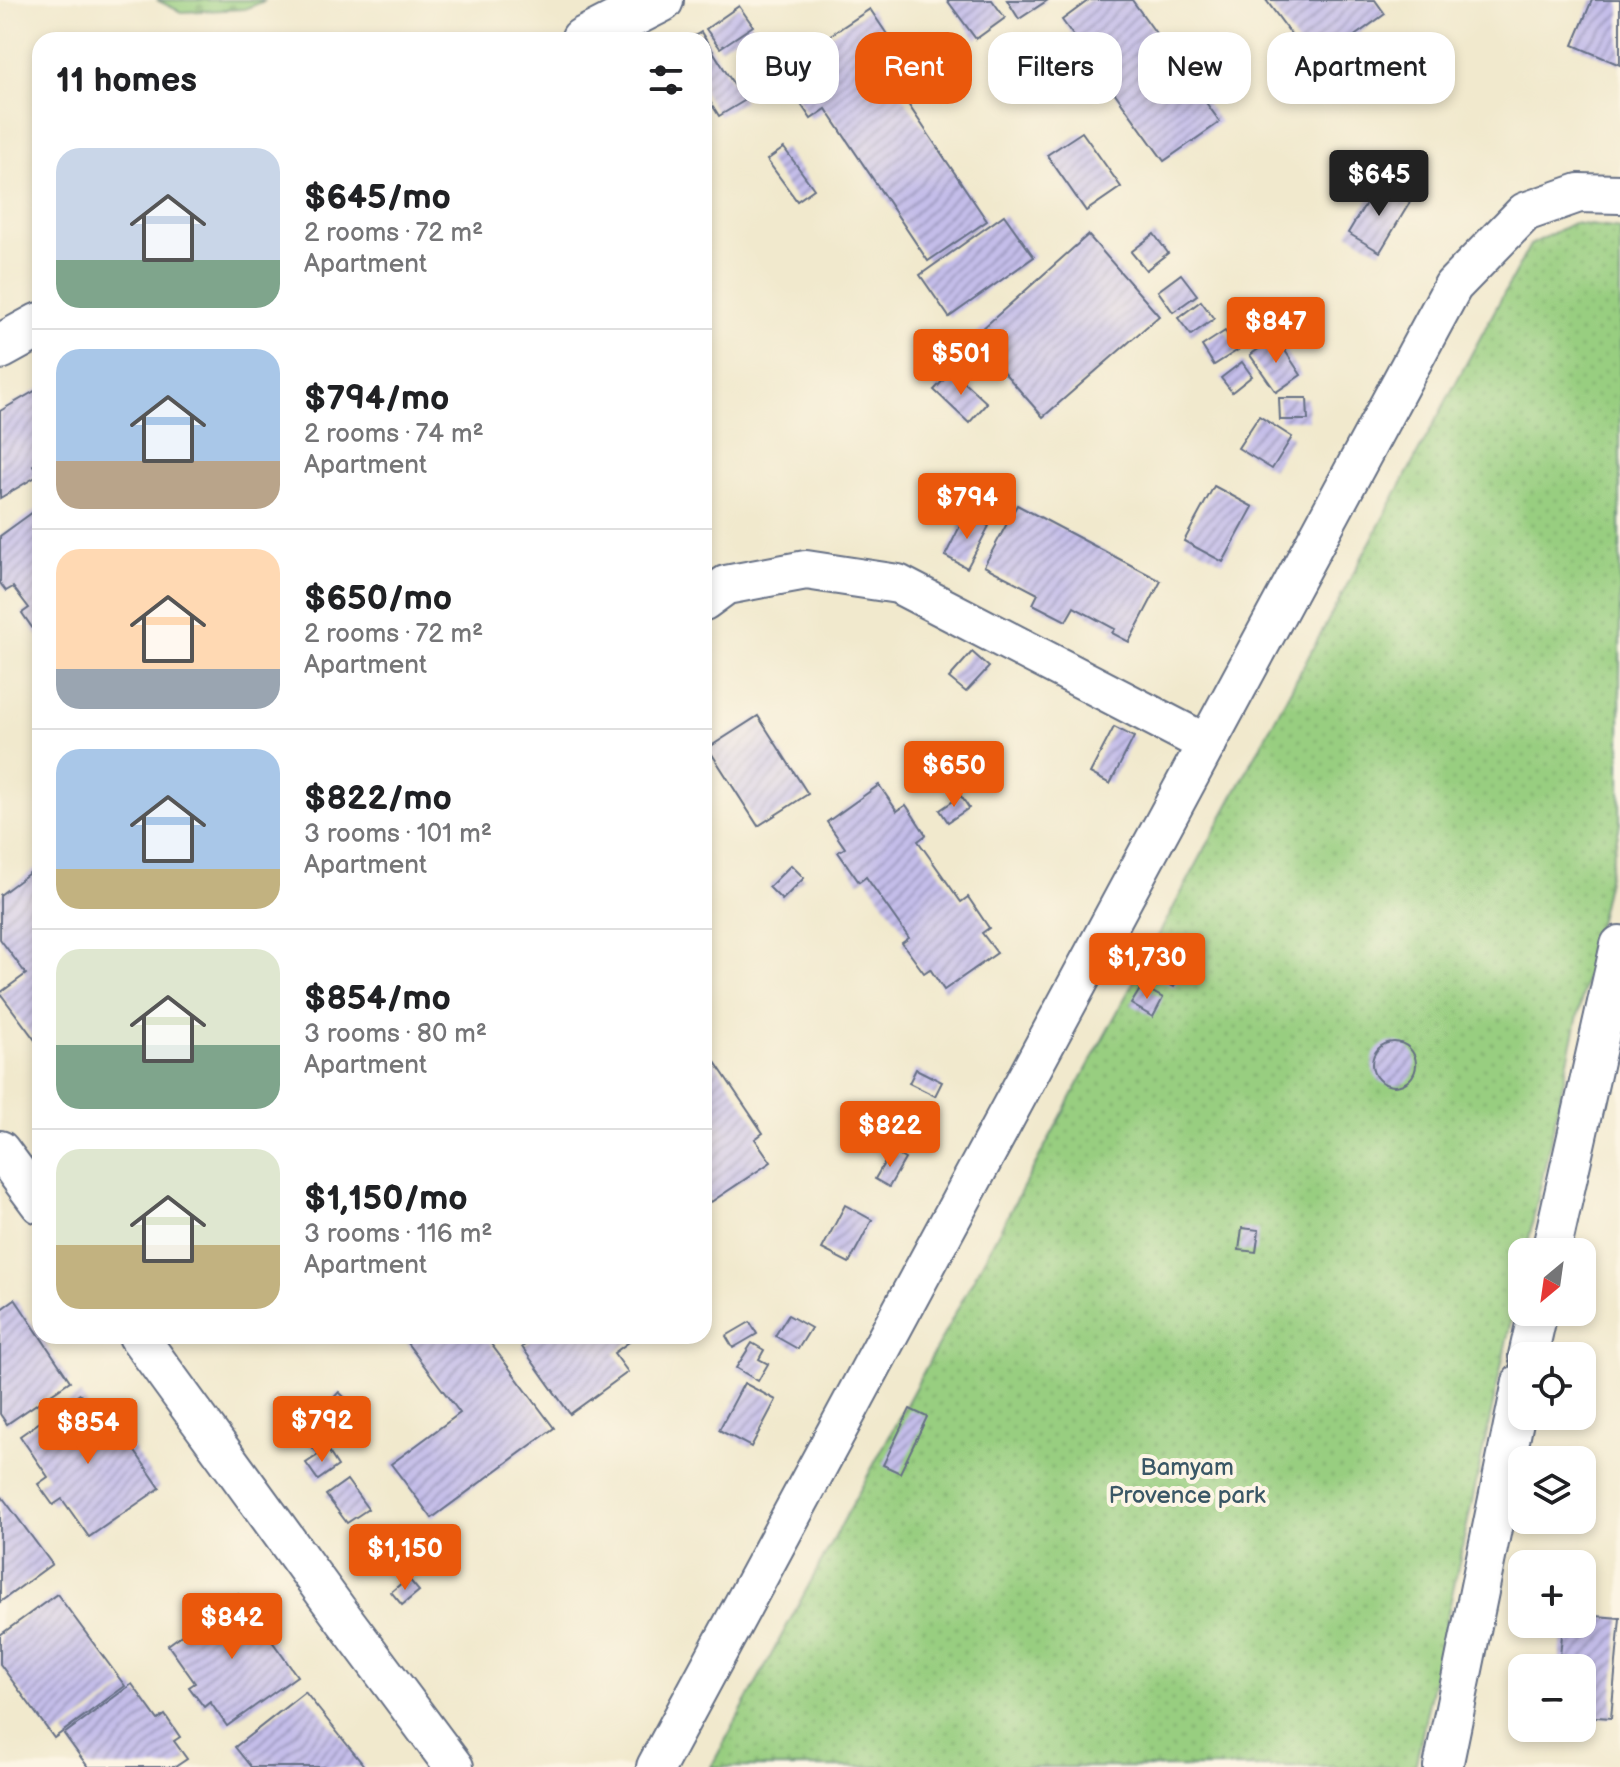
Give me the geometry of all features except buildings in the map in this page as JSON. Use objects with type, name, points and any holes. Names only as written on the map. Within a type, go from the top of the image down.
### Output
[{"type":"street","points":[[599,32],[661,0]]},
{"type":"street","points":[[656,1767],[1453,286],[1525,212],[1579,193],[1620,194]]},
{"type":"street","points":[[0,346],[32,329]]},
{"type":"street","points":[[712,595],[726,585],[806,570],[898,584],[1207,744]]},
{"type":"street","points":[[1554,1238],[1620,945]]},
{"type":"street","points":[[0,1150],[32,1193]]},
{"type":"street","points":[[144,1344],[454,1767]]},
{"type":"street","points":[[1443,1767],[1512,1430]]},
{"type":"green space","points":[[157,0],[266,0],[245,9],[181,12]]},
{"type":"green space","name":"Bamyam Provence park","points":[[1573,223],[1620,229],[1620,824],[1529,1238],[1508,1238],[1510,1326],[1415,1767],[711,1767],[1530,245]]}]
